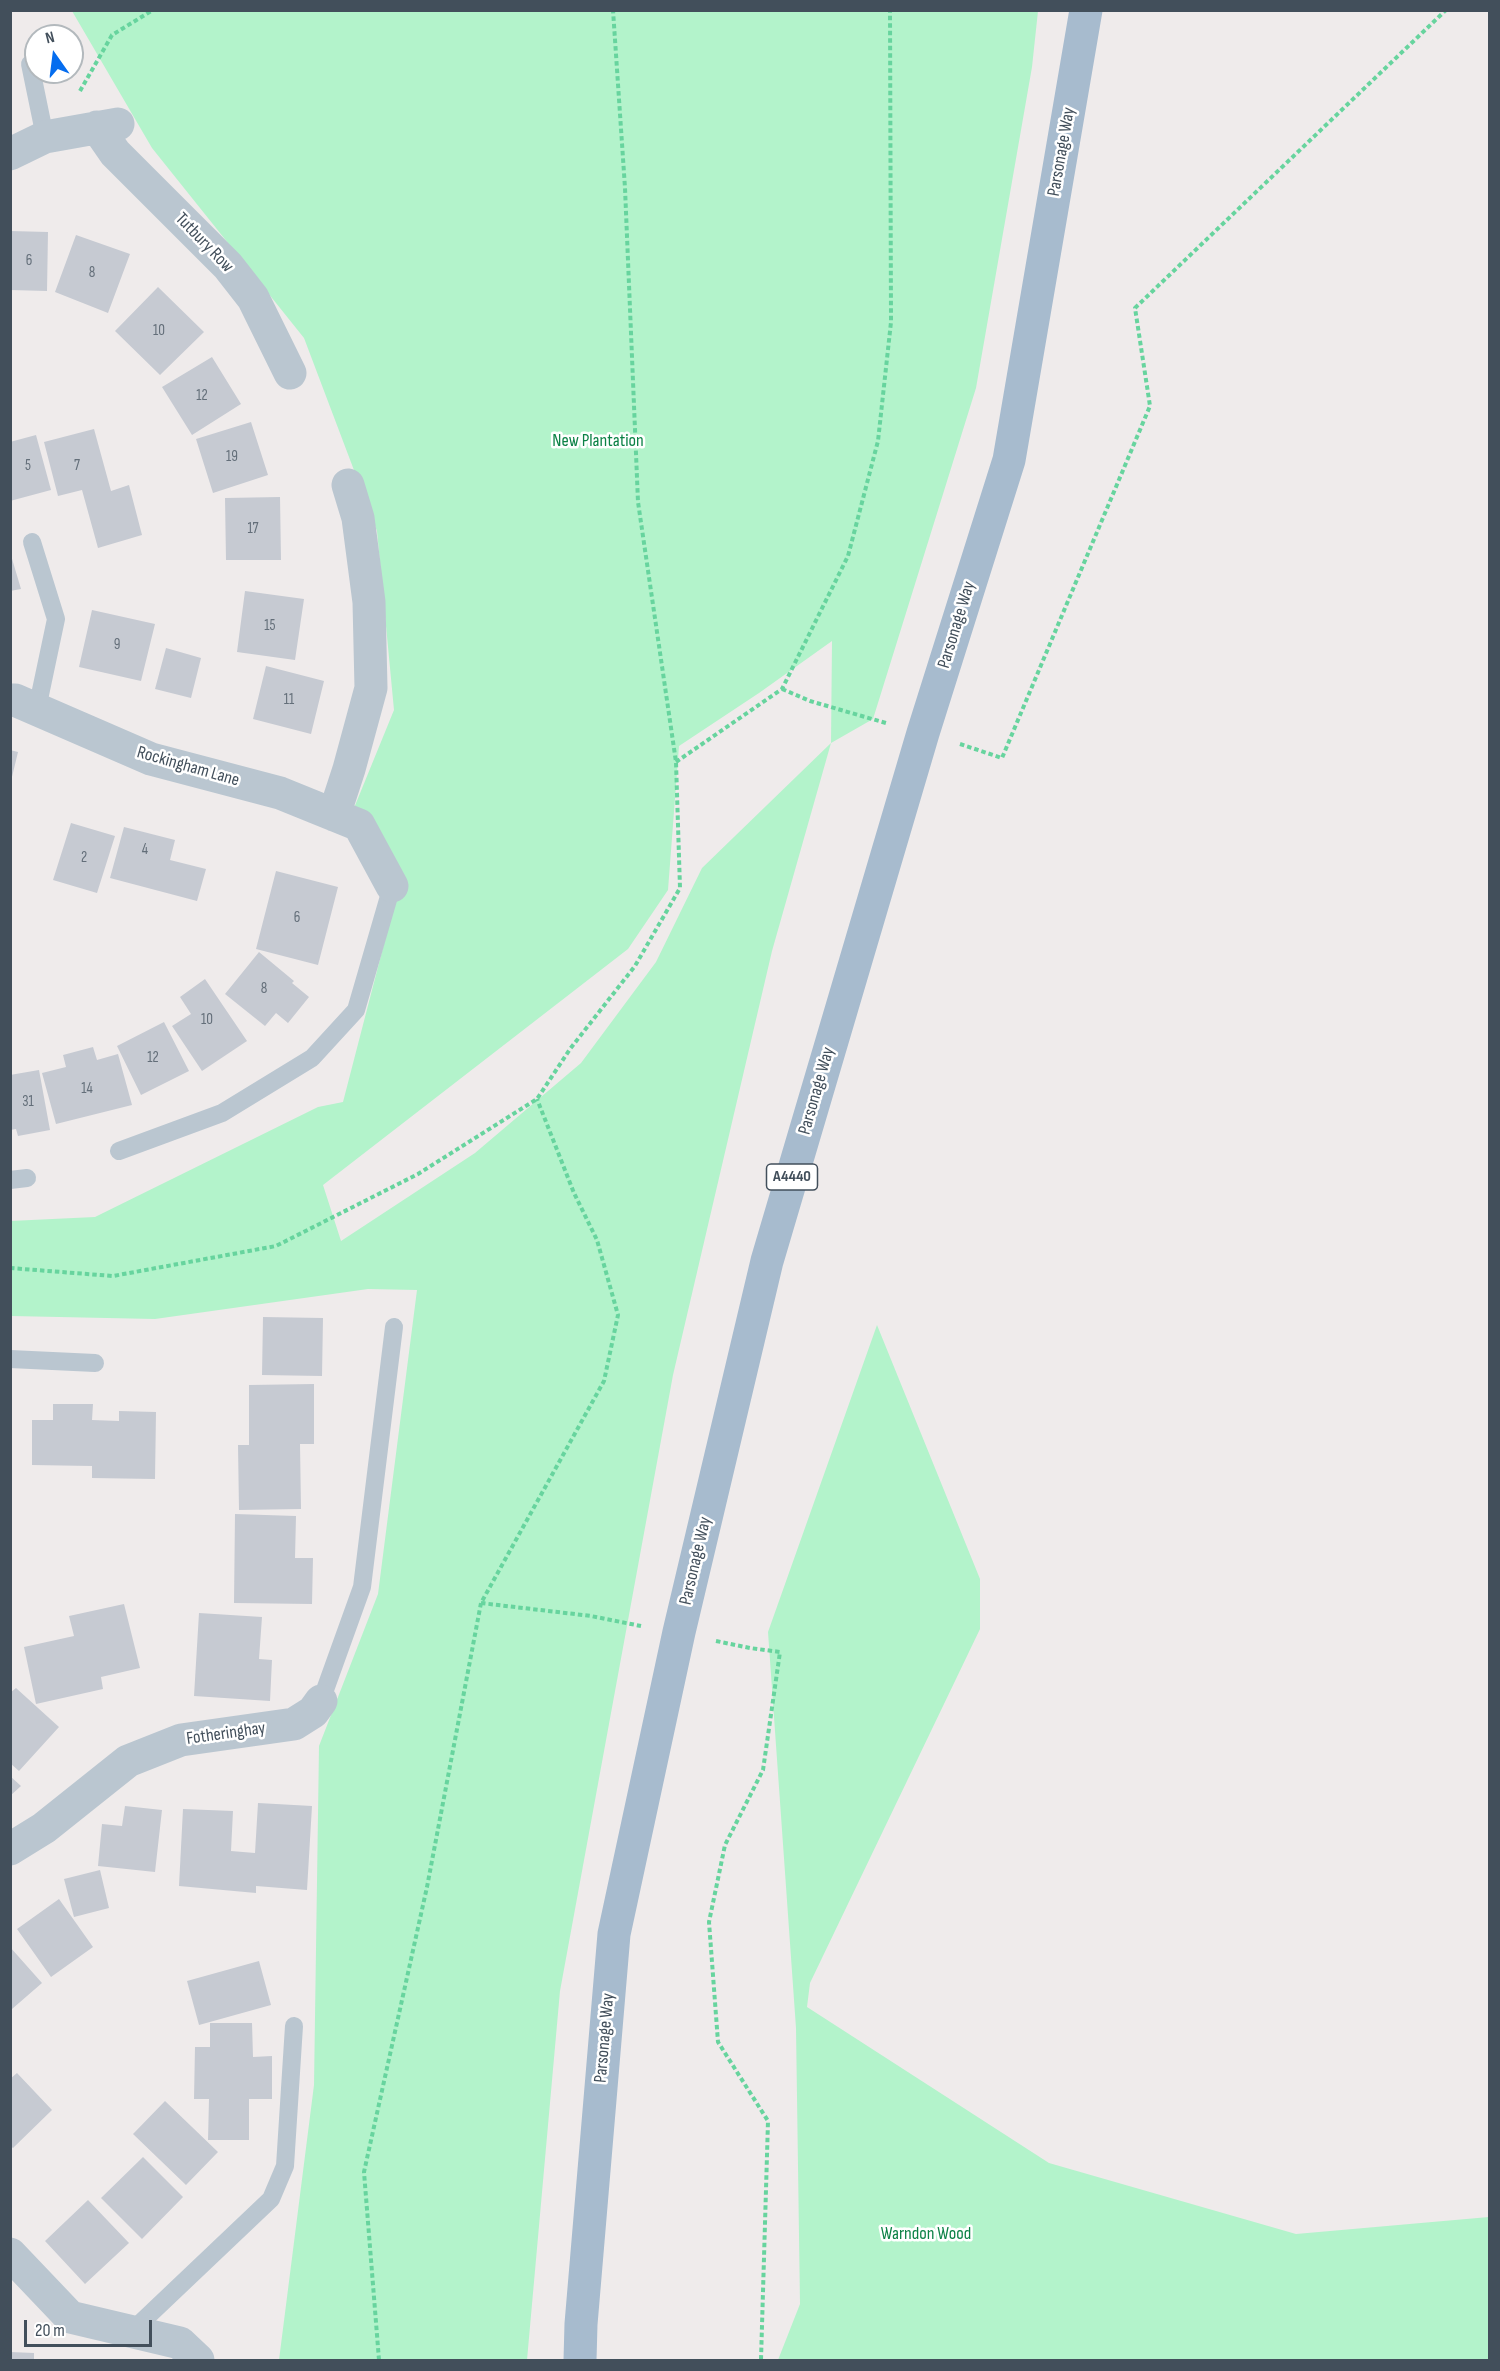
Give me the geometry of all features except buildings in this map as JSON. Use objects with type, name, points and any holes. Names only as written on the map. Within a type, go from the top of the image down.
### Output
[{"type":"main road","name":"Parsonage Way","points":[[580,2361],[581,2324],[614,1934],[674,1656],[767,1261],[923,733],[1009,460],[1086,10]]},
{"type":"street","name":"Tutbury Row","points":[[10,154],[52,136],[108,126],[115,153],[228,266],[253,298],[290,373]]},
{"type":"street","points":[[334,815],[371,688],[369,602],[357,518],[348,485]]},
{"type":"street","name":"Rockingham Lane","points":[[24,705],[151,759],[280,793],[359,825],[392,886]]},
{"type":"street","name":"Fotheringhay","points":[[10,1849],[44,1828],[128,1761],[181,1740],[294,1724],[313,1712],[321,1701]]},
{"type":"street","points":[[15,2267],[70,2317],[131,2332],[189,2352]]},
{"type":"lane","points":[[36,84],[52,136]]},
{"type":"lane","points":[[24,705],[56,619],[32,542]]},
{"type":"lane","points":[[119,1151],[222,1113],[312,1059],[356,1010],[392,886]]},
{"type":"lane","points":[[321,1701],[362,1587],[394,1328]]},
{"type":"lane","points":[[10,1359],[95,1363]]},
{"type":"lane","points":[[131,2332],[271,2199],[285,2166],[294,2026]]},
{"type":"path","points":[[52,136],[112,35],[153,10]]},
{"type":"path","points":[[10,1268],[113,1276],[276,1246],[418,1174],[537,1099],[570,1049],[635,966],[680,888],[676,762],[638,502],[626,188],[613,10]]},
{"type":"path","points":[[676,762],[782,689],[848,556],[878,441],[891,322],[890,10]]},
{"type":"path","points":[[964,746],[1002,758],[1150,406],[1135,308],[1446,10]]},
{"type":"path","points":[[782,689],[810,701],[873,720]]},
{"type":"path","points":[[379,2361],[364,2172],[427,1887],[481,1603],[604,1381],[618,1315],[597,1240],[574,1193],[537,1099]]},
{"type":"path","points":[[481,1603],[591,1616],[638,1625]]},
{"type":"path","points":[[725,1643],[780,1652],[763,1770],[725,1845],[709,1922],[718,2042],[768,2121],[761,2361]]},
{"type":"green space","name":"New Plantation","points":[[72,11],[1038,11],[1032,67],[976,388],[873,719],[831,743],[772,951],[673,1375],[560,1991],[527,2360],[279,2360],[314,2085],[319,1746],[378,1594],[417,1290],[368,1289],[155,1319],[11,1316],[10,1221],[95,1217],[318,1107],[343,1102],[393,909],[354,808],[394,710],[377,531],[304,338],[152,148],[84,32],[84,24],[80,24]],"holes":[[[832,641],[831,743],[702,868],[656,962],[581,1063],[475,1153],[341,1241],[323,1185],[628,949],[668,890],[679,746]]]},
{"type":"green space","name":"Warndon Wood","points":[[877,1325],[980,1579],[980,1629],[810,1983],[807,2007],[1049,2163],[1296,2234],[1489,2217],[1489,2360],[778,2360],[800,2304],[796,2028],[768,1632]]}]
